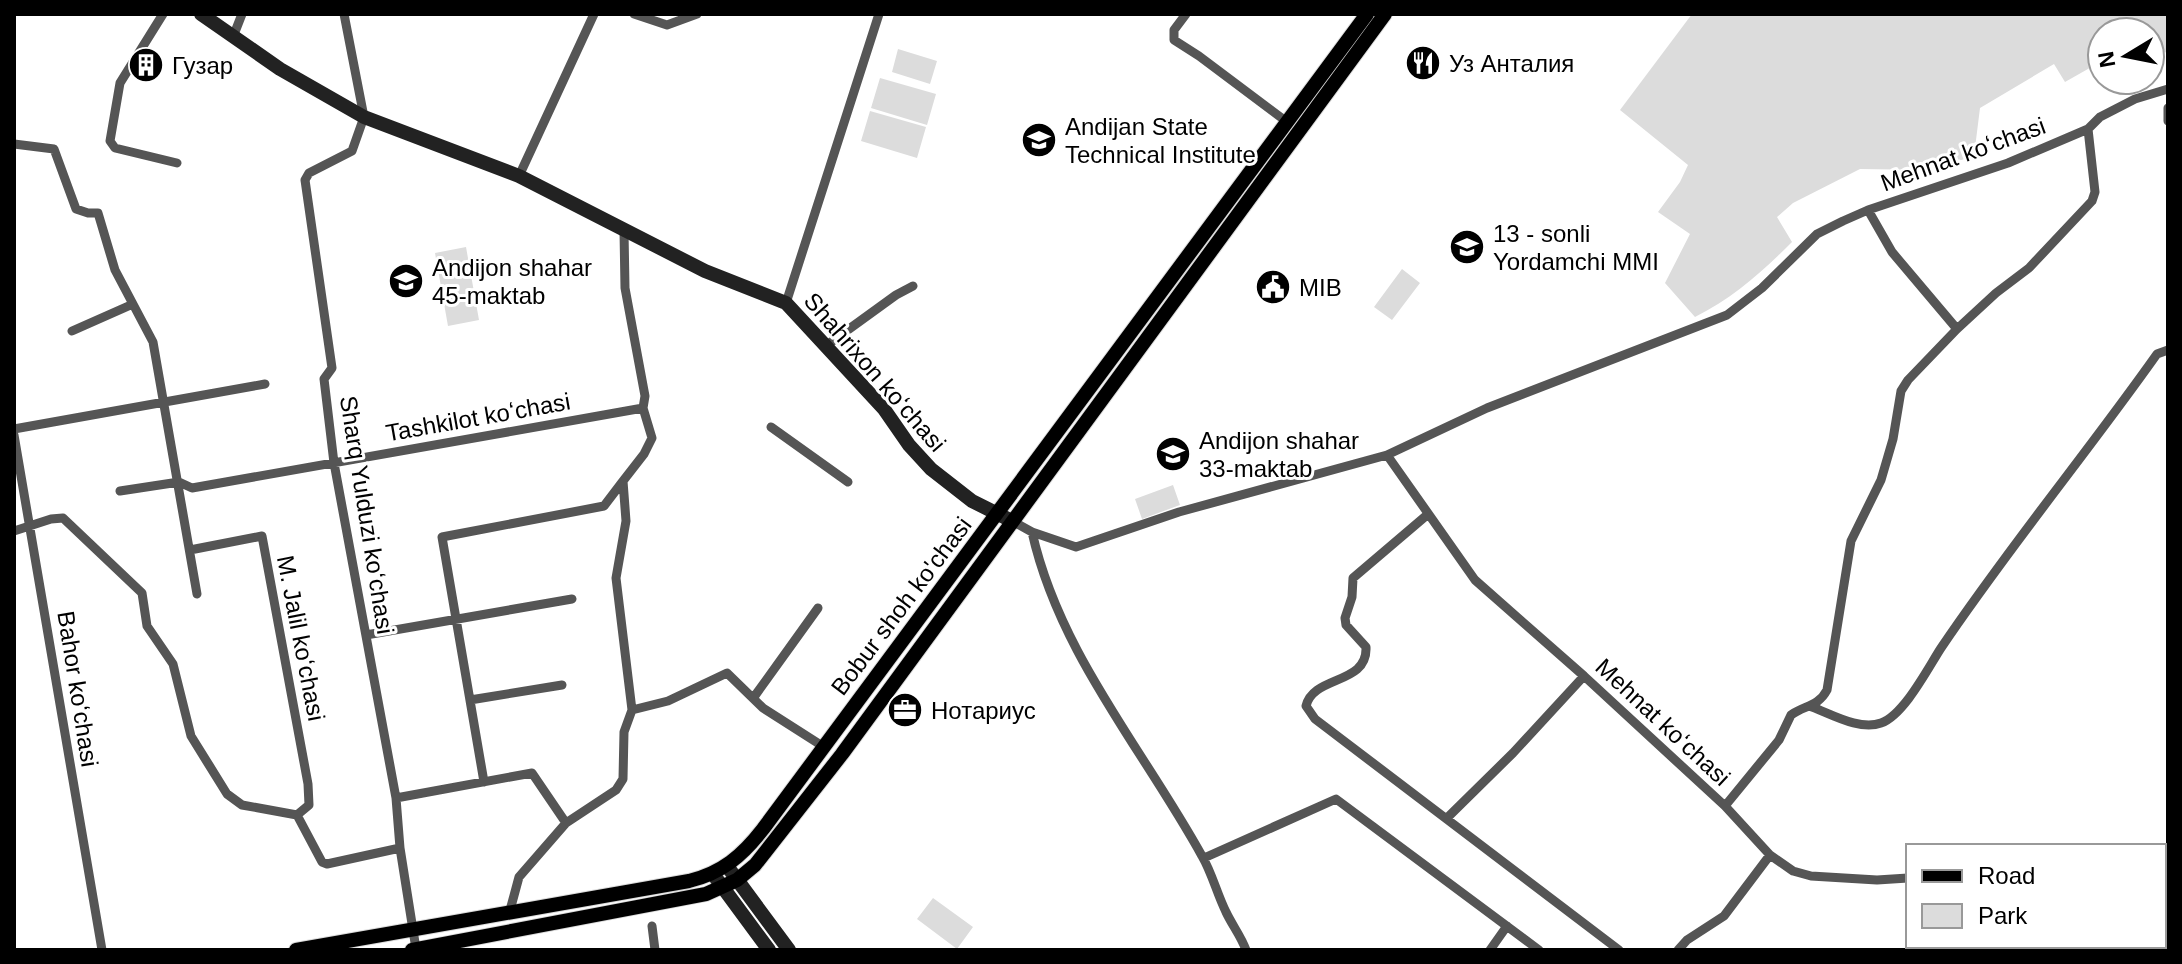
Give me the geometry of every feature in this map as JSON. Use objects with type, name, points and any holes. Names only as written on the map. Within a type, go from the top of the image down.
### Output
[{"type":"main road","name":"Bobur shoh ko'chasi","points":[[720,870],[761,832],[1367,14]]},
{"type":"main road","name":"Bobur shoh ko'chasi","points":[[414,950],[673,901],[730,884],[771,848],[1385,14]]},
{"type":"main road","points":[[296,950],[689,881],[720,870]]},
{"type":"street","points":[[163,14],[120,83],[110,141],[115,148],[177,163]]},
{"type":"street","name":"Shahrixon koʻchasi","points":[[201,14],[280,69],[364,117],[519,176],[705,271],[786,303],[884,409],[909,445],[934,472],[972,501],[1012,521]]},
{"type":"street","points":[[233,37],[242,14]]},
{"type":"street","points":[[344,14],[364,117]]},
{"type":"street","points":[[519,176],[594,14]]},
{"type":"street","points":[[634,14],[667,25],[697,14]]},
{"type":"street","points":[[786,303],[879,14]]},
{"type":"street","points":[[1186,14],[1174,30],[1174,40],[1287,122]]},
{"type":"street","name":"Mehnat koʻchasi","points":[[1012,521],[1032,532],[1076,547],[1179,512],[1387,455],[1487,408],[1727,315],[1762,288],[1817,234],[1868,210],[2008,163],[2088,129],[2100,117],[2135,99],[2168,89]]},
{"type":"street","points":[[2168,108],[2168,121]]},
{"type":"street","name":"Sharq Yulduzi koʻchasi","points":[[364,117],[352,151],[305,176],[332,368],[324,379],[334,463],[396,798],[414,950]]},
{"type":"street","name":"Mehnat koʻchasi","points":[[1387,455],[1475,580],[1725,806],[1779,740],[1791,715],[1812,707],[1827,690],[1851,541],[1881,480],[1893,439],[1901,391],[1957,329],[2029,268],[2092,201],[2095,192],[2088,129]]},
{"type":"street","points":[[14,144],[54,149],[76,209],[98,213],[115,270],[153,342],[197,594]]},
{"type":"street","points":[[1868,210],[1892,252],[1957,329]]},
{"type":"street","points":[[484,782],[442,537],[604,506],[644,454],[652,438],[643,408],[645,396],[625,288],[624,231]]},
{"type":"street","points":[[827,345],[913,286]]},
{"type":"street","points":[[72,331],[133,304]]},
{"type":"street","points":[[1812,707],[1871,725],[1881,723],[1901,709],[1949,636],[2157,354],[2168,350]]},
{"type":"street","points":[[14,432],[265,384]]},
{"type":"street","name":"Tashkilot koʻchasi","points":[[120,491],[179,482],[192,488],[643,408]]},
{"type":"street","points":[[771,427],[848,482]]},
{"type":"street","name":"Bahor koʻchasi","points":[[14,432],[102,950]]},
{"type":"street","points":[[509,914],[519,877],[566,823],[621,785],[624,732],[632,710],[616,578],[626,521],[623,481]]},
{"type":"street","points":[[1427,515],[1353,578],[1346,625],[1366,647],[1365,660],[1357,671],[1315,692],[1308,698],[1306,706],[1315,719],[1619,950]]},
{"type":"street","points":[[14,531],[63,518],[142,593],[147,626],[173,664],[191,736],[227,794],[242,805],[297,815],[322,862],[327,864],[400,848]]},
{"type":"street","points":[[1032,532],[1058,615],[1095,682],[1204,858],[1226,913],[1246,950]]},
{"type":"street","name":"M. Jalil koʻchasi","points":[[190,550],[262,536],[308,784],[309,805],[297,815]]},
{"type":"street","points":[[366,635],[572,599]]},
{"type":"street","points":[[754,697],[818,608]]},
{"type":"street","points":[[632,710],[668,701],[727,673],[763,708],[824,747]]},
{"type":"street","points":[[1447,818],[1584,676]]},
{"type":"street","points":[[470,700],[562,685]]},
{"type":"street","points":[[396,798],[532,773],[566,823]]},
{"type":"street","points":[[1204,858],[1336,799],[1539,950]]},
{"type":"street","points":[[1725,806],[1770,855],[1793,871],[1811,876],[1877,880],[1906,878]]},
{"type":"street","points":[[1678,950],[1687,940],[1724,916],[1770,855]]},
{"type":"street","points":[[720,870],[744,916],[769,950]]},
{"type":"street","points":[[730,884],[755,905],[789,950]]},
{"type":"street","points":[[744,916],[755,905]]},
{"type":"street","points":[[652,926],[655,950]]},
{"type":"street","points":[[1490,950],[1507,926]]},
{"type":"green space","points":[[1692,14],[2168,14],[2166,52],[2166,16],[2086,16],[2086,70],[2065,82],[2054,64],[1980,108],[1974,156],[1930,170],[1860,169],[1793,203],[1777,217],[1792,242],[1746,284],[1695,317],[1665,283],[1690,234],[1658,212],[1680,182],[1688,165],[1620,110]]},
{"type":"green space","points":[[898,49],[937,61],[930,84],[892,72]]},
{"type":"green space","points":[[880,78],[936,94],[927,125],[871,108]]},
{"type":"green space","points":[[870,111],[926,127],[917,158],[861,141]]},
{"type":"green space","points":[[466,247],[479,320],[448,326],[435,253]]},
{"type":"green space","points":[[1402,269],[1420,283],[1392,320],[1374,307]]},
{"type":"green space","points":[[1173,485],[1180,505],[1142,519],[1135,499]]},
{"type":"green space","points":[[933,898],[973,927],[957,949],[917,919]]},
{"type":"place","name":"Уз Анталия","points":[[1423,63]]},
{"type":"place","name":"Гузар","points":[[146,65]]},
{"type":"place","name":"Andijan State Technical Institute","points":[[1039,140]]},
{"type":"place","name":"13 - sonli Yordamchi MMI","points":[[1467,247]]},
{"type":"place","name":"Andijon shahar 45-maktab","points":[[406,281]]},
{"type":"place","name":"MIB","points":[[1273,287]]},
{"type":"place","name":"Andijon shahar 33-maktab","points":[[1173,454]]},
{"type":"place","name":"Нотариус","points":[[905,710]]}]
